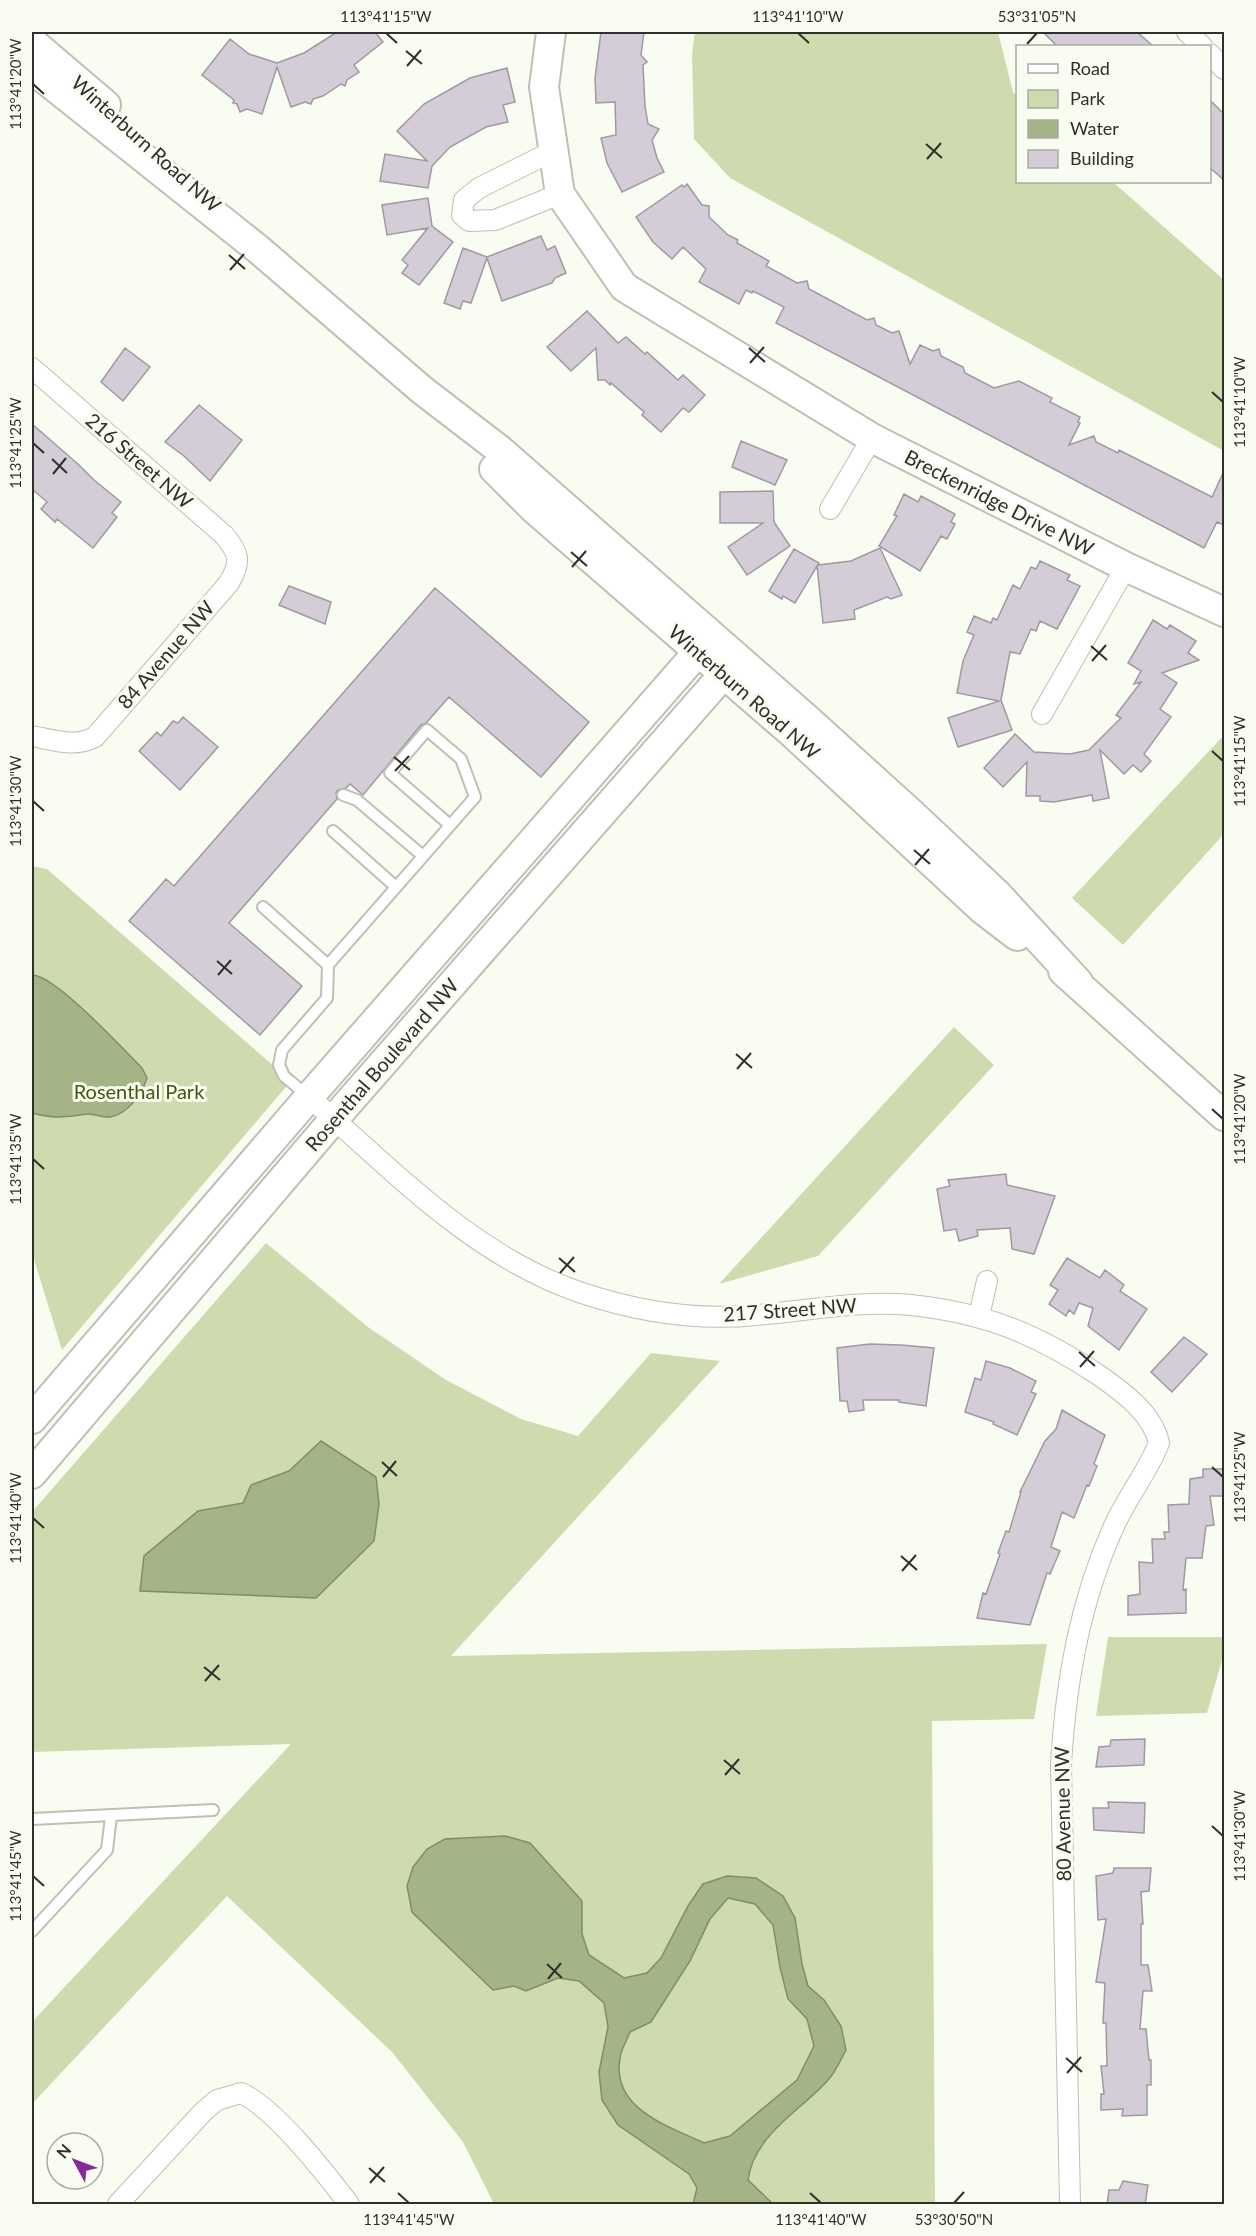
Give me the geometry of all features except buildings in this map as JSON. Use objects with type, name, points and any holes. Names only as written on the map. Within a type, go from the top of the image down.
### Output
[{"type":"street","name":"Breckenridge Drive NW","points":[[551,32],[544,87],[560,194],[624,287],[872,438],[1126,567],[1224,612]]},
{"type":"street","points":[[1187,32],[1201,45]]},
{"type":"street","name":"Winterburn Road NW","points":[[32,42],[166,158],[258,249]]},
{"type":"street","points":[[1211,56],[1224,69]]},
{"type":"street","name":"Winterburn Road NW","points":[[32,69],[258,249],[422,390],[500,450],[730,666],[792,732],[983,910],[1077,982],[1224,1116]]},
{"type":"street","points":[[553,151],[479,188],[464,200],[462,215],[469,222],[495,220],[560,194]]},
{"type":"street","name":"216 Street NW","points":[[32,368],[224,535],[234,547],[239,561]]},
{"type":"street","points":[[831,509],[872,438]]},
{"type":"street","name":"84 Avenue NW","points":[[32,736],[66,743],[85,742],[95,737],[230,583],[239,561]]},
{"type":"street","points":[[1042,714],[1126,567]]},
{"type":"street","name":"Rosenthal Boulevard NW","points":[[32,1419],[309,1097],[705,644]]},
{"type":"street","name":"Rosenthal Boulevard NW","points":[[32,1474],[334,1119],[730,666]]},
{"type":"street","name":"217 Street NW","points":[[309,1097],[425,1198],[487,1247],[546,1279],[579,1292],[655,1312],[730,1317],[843,1305],[881,1304],[910,1305],[979,1316],[1014,1328],[1082,1364],[1107,1381],[1151,1420],[1159,1443]]},
{"type":"street","points":[[979,1316],[987,1281]]},
{"type":"street","name":"80 Avenue NW","points":[[1070,2205],[1061,1764],[1068,1682],[1088,1592],[1129,1497],[1154,1457],[1159,1443]]},
{"type":"street","points":[[118,2205],[203,2112],[217,2100],[241,2093],[258,2103],[284,2128],[327,2176],[349,2205]]},
{"type":"lane","points":[[309,1097],[284,1076],[279,1065],[282,1050],[327,998],[328,965],[475,797],[461,759],[427,730],[390,773],[450,825]]},
{"type":"lane","points":[[347,791],[423,856]]},
{"type":"lane","points":[[333,831],[396,887]]},
{"type":"lane","points":[[262,907],[328,965]]},
{"type":"lane","points":[[32,1819],[213,1810]]},
{"type":"lane","points":[[32,1931],[107,1850],[111,1816]]},
{"type":"green space","points":[[695,32],[998,32],[1013,92],[1016,95],[1016,183],[1114,183],[1224,280],[1224,451],[730,178],[694,139],[692,54]]},
{"type":"green space","points":[[1224,735],[1224,834],[1123,945],[1072,898]]},
{"type":"green space","name":"Rosenthal Park","points":[[32,866],[47,869],[291,1081],[62,1350],[32,1253]]},
{"type":"green space","points":[[954,1027],[994,1065],[818,1256],[719,1284]]},
{"type":"green space","points":[[266,1243],[368,1327],[446,1380],[521,1419],[578,1436],[651,1353],[720,1361],[451,1656],[1047,1644],[1034,1719],[932,1721],[935,2204],[494,2204],[463,2142],[392,2052],[227,1896],[32,2104],[32,2022],[291,1744],[32,1752],[32,1512]]},
{"type":"green space","points":[[1108,1637],[1224,1637],[1224,1653],[1207,1713],[1096,1716]]},
{"type":"water","points":[[32,975],[56,986],[105,1030],[142,1068],[147,1078],[145,1084],[138,1097],[123,1112],[110,1117],[90,1114],[53,1117],[32,1113]]},
{"type":"water","points":[[321,1441],[376,1477],[379,1504],[374,1541],[316,1598],[140,1591],[144,1556],[198,1511],[243,1503],[251,1485],[289,1471]]},
{"type":"water","points":[[505,1836],[530,1843],[582,1901],[582,1934],[589,1955],[624,1978],[647,1973],[661,1958],[688,1906],[703,1884],[727,1876],[756,1878],[783,1896],[795,1918],[808,1986],[824,2000],[841,2026],[846,2050],[829,2079],[780,2124],[759,2149],[748,2180],[773,2204],[693,2204],[697,2188],[689,2174],[618,2125],[602,2100],[599,2072],[608,2027],[604,2003],[579,1981],[558,1978],[526,1991],[514,1986],[493,1990],[412,1912],[407,1886],[413,1867],[427,1849],[445,1839]],"holes":[[[728,1898],[755,1904],[773,1925],[788,1999],[807,2019],[814,2046],[797,2080],[730,2136],[704,2143],[659,2122],[633,2103],[624,2090],[620,2076],[621,2055],[630,2032],[651,2022],[690,1961],[710,1919]]]}]
